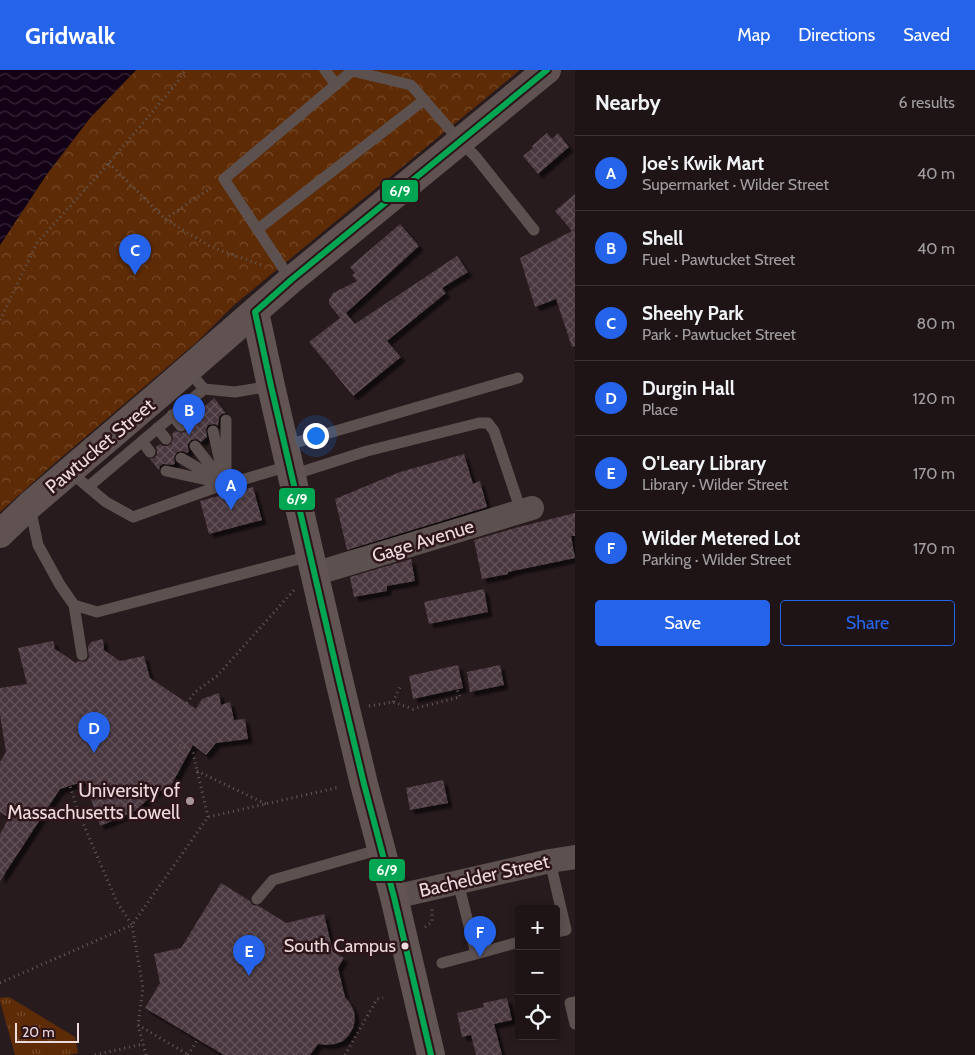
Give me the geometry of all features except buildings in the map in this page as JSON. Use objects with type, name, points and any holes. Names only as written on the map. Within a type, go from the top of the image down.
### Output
[{"type":"main road","name":"Pawtucket Street","points":[[0,534],[30,505],[79,479],[196,379],[255,312],[280,274],[460,141],[547,70]]},
{"type":"street","points":[[255,312],[288,462],[308,571],[394,897],[431,1055]]},
{"type":"street","name":"Gage Avenue","points":[[308,571],[526,510]]},
{"type":"street","name":"Bachelder Street","points":[[394,897],[575,857]]},
{"type":"lane","points":[[325,70],[336,85]]},
{"type":"lane","points":[[280,274],[258,229],[224,179],[352,71],[411,85],[474,156],[534,230]]},
{"type":"lane","points":[[258,229],[424,100]]},
{"type":"lane","points":[[196,379],[189,401],[142,440],[79,479],[106,502],[134,517],[518,378]]},
{"type":"lane","points":[[196,379],[235,392],[271,386]]},
{"type":"lane","points":[[196,379],[212,400]]},
{"type":"lane","points":[[189,401],[198,412]]},
{"type":"lane","points":[[172,415],[181,426]]},
{"type":"lane","points":[[226,420],[226,484]]},
{"type":"lane","points":[[288,462],[366,451],[488,422],[494,431],[526,510]]},
{"type":"lane","points":[[157,428],[166,439]]},
{"type":"lane","points":[[213,431],[226,484]]},
{"type":"lane","points":[[142,440],[150,452]]},
{"type":"lane","points":[[196,446],[226,484]]},
{"type":"lane","points":[[181,458],[226,484]]},
{"type":"lane","points":[[166,471],[226,484]]},
{"type":"lane","points":[[30,505],[38,545],[60,585],[74,604],[82,655]]},
{"type":"lane","points":[[74,604],[96,612],[308,571]]},
{"type":"lane","points":[[257,899],[273,880],[381,849]]},
{"type":"lane","points":[[550,861],[566,930],[560,931]]},
{"type":"lane","points":[[458,882],[476,954]]},
{"type":"lane","points":[[442,963],[515,943]]},
{"type":"lane","points":[[575,1002],[570,1003],[575,1024]]},
{"type":"path","points":[[0,320],[37,243],[109,163],[176,84],[185,70]]},
{"type":"path","points":[[109,163],[165,219],[210,247],[280,274]]},
{"type":"path","points":[[165,219],[224,179]]},
{"type":"path","points":[[187,703],[195,692],[217,676],[308,571]]},
{"type":"path","points":[[392,702],[401,685]]},
{"type":"path","points":[[363,707],[392,702],[410,708],[420,708],[460,697],[457,689]]},
{"type":"path","points":[[180,744],[193,753],[208,817]]},
{"type":"path","points":[[197,771],[267,804]]},
{"type":"path","points":[[70,786],[78,812],[109,884],[117,902],[132,926],[143,988],[138,1024],[146,1055]]},
{"type":"path","points":[[0,983],[132,926],[208,817],[348,786]]},
{"type":"path","points":[[418,930],[432,922],[432,903]]},
{"type":"path","points":[[347,1054],[377,999],[383,998]]},
{"type":"path","points":[[138,1024],[188,1055],[198,1039]]},
{"type":"path","points":[[95,1055],[143,1044]]},
{"type":"green space","points":[[136,70],[520,70],[234,305],[198,341],[0,512],[0,245],[47,174],[90,118]]},
{"type":"green space","points":[[9,997],[75,1037],[78,1053],[69,1055],[15,1055],[0,1001],[0,998]]},
{"type":"water","points":[[0,70],[136,70],[90,118],[47,174],[0,245]]},
{"type":"transit line","name":"6/9","points":[[431,1055],[394,897],[340,684],[255,312],[291,280],[547,70]]},
{"type":"place","name":"Sheehy Park","points":[[135,275]]},
{"type":"place","name":"Shell","points":[[189,435]]},
{"type":"place","name":"Joe's Kwik Mart","points":[[231,510]]},
{"type":"place","name":"Durgin Hall","points":[[94,753]]},
{"type":"place","name":"University of Massachusetts Lowell","points":[[190,801]]},
{"type":"place","name":"South Campus","points":[[405,946]]},
{"type":"place","name":"Wilder Metered Lot","points":[[480,957]]},
{"type":"place","name":"O'Leary Library","points":[[249,976]]}]
